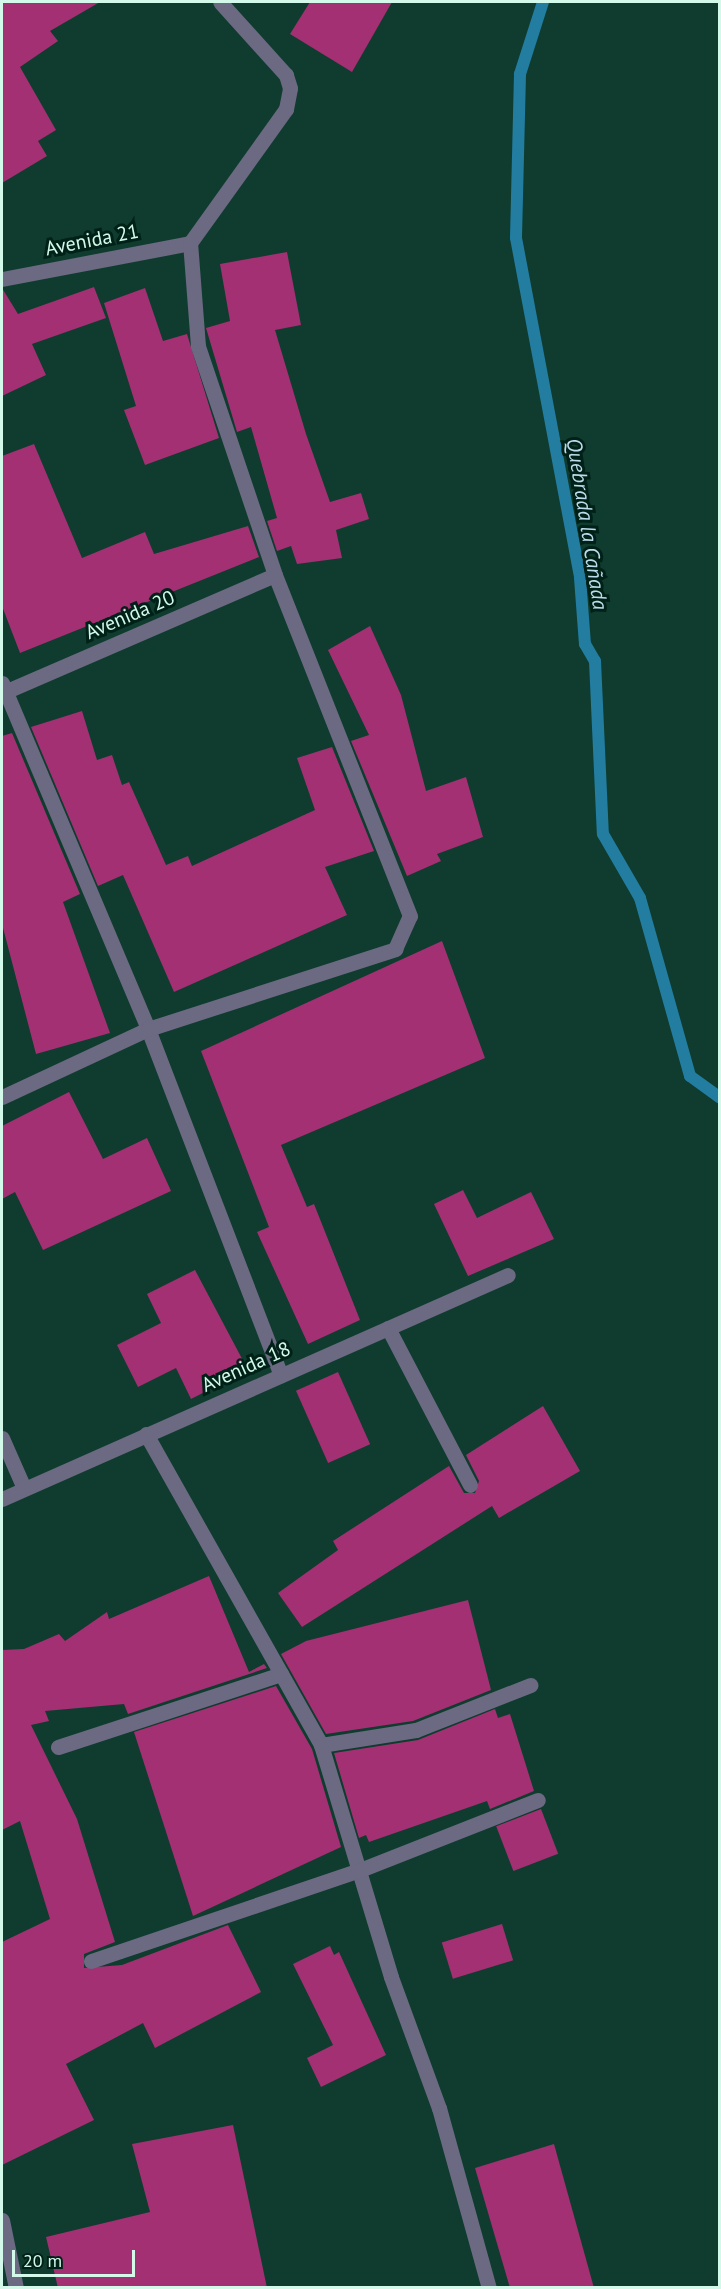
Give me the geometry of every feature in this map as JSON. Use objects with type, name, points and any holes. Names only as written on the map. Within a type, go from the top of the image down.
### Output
[{"type":"street","points":[[2,1097],[148,1029],[395,949],[406,932],[410,916],[275,575],[198,346],[190,243],[286,109],[290,88],[286,75],[220,2]]},
{"type":"street","name":"Avenida 21","points":[[2,279],[190,243]]},
{"type":"street","name":"Avenida 20","points":[[2,689],[275,575]]},
{"type":"street","points":[[2,689],[148,1029],[281,1375]]},
{"type":"street","name":"Avenida 18","points":[[2,1499],[508,1275]]},
{"type":"street","points":[[387,1328],[470,1485]]},
{"type":"street","points":[[146,1434],[321,1745],[439,2108],[489,2288]]},
{"type":"street","points":[[2,1438],[24,1488]]},
{"type":"street","points":[[58,1747],[281,1674]]},
{"type":"street","points":[[321,1745],[416,1730],[530,1685]]},
{"type":"street","points":[[91,1961],[360,1870],[538,1800]]},
{"type":"street","points":[[2,2220],[16,2288]]},
{"type":"building","points":[[2,2],[100,2],[50,31],[58,41],[20,67],[56,130],[38,141],[47,156],[2,183]]},
{"type":"building","points":[[310,2],[392,2],[352,72],[290,34]]},
{"type":"building","points":[[287,252],[301,325],[275,330],[306,434],[330,502],[361,493],[369,519],[336,530],[342,558],[297,564],[291,546],[277,551],[267,521],[277,518],[251,427],[237,432],[206,328],[230,321],[220,264]]},
{"type":"building","points":[[94,287],[106,318],[32,344],[46,375],[2,396],[2,288],[18,314]]},
{"type":"building","points":[[145,288],[163,341],[187,334],[219,438],[145,465],[124,410],[136,406],[104,303]]},
{"type":"building","points":[[34,444],[82,558],[145,532],[154,554],[248,526],[259,557],[20,653],[2,606],[2,456]]},
{"type":"building","points":[[370,626],[401,695],[426,791],[466,777],[483,837],[437,854],[441,861],[407,876],[351,741],[369,735],[328,650]]},
{"type":"building","points":[[82,711],[97,760],[112,755],[122,785],[129,782],[166,865],[188,856],[192,866],[315,810],[297,758],[332,747],[374,851],[325,867],[347,915],[174,992],[123,875],[98,886],[31,727]]},
{"type":"building","points":[[12,733],[80,894],[63,902],[110,1033],[36,1054],[2,924],[2,736]]},
{"type":"building","points":[[442,941],[485,1058],[281,1145],[307,1207],[314,1204],[360,1320],[308,1344],[257,1232],[269,1227],[201,1051]]},
{"type":"building","points":[[69,1092],[103,1159],[147,1138],[171,1191],[43,1250],[15,1192],[2,1199],[2,1126]]},
{"type":"building","points":[[463,1190],[477,1218],[531,1192],[554,1239],[468,1276],[434,1204]]},
{"type":"building","points":[[195,1270],[248,1370],[191,1399],[176,1368],[138,1387],[117,1345],[161,1323],[147,1294]]},
{"type":"building","points":[[338,1372],[370,1444],[328,1463],[296,1391]]},
{"type":"building","points":[[543,1406],[580,1471],[499,1518],[492,1506],[302,1627],[278,1593],[338,1550],[333,1541],[449,1466],[464,1493],[475,1493],[479,1481],[466,1455]]},
{"type":"building","points":[[209,1576],[249,1672],[264,1664],[267,1668],[128,1714],[124,1704],[45,1711],[49,1721],[31,1725],[77,1819],[115,1942],[84,1954],[84,1968],[122,1965],[228,1925],[261,1992],[155,2048],[143,2023],[66,2064],[94,2120],[2,2165],[2,1942],[50,1919],[20,1821],[2,1830],[2,1650],[24,1649],[59,1634],[65,1641],[107,1612],[109,1619]]},
{"type":"building","points":[[468,1600],[491,1690],[413,1721],[326,1734],[281,1654],[306,1641]]},
{"type":"building","points":[[276,1686],[312,1749],[341,1847],[193,1916],[134,1732]]},
{"type":"building","points":[[495,1709],[498,1718],[510,1714],[534,1791],[490,1809],[487,1801],[369,1842],[366,1835],[359,1838],[334,1753],[418,1740]]},
{"type":"building","points":[[541,1809],[558,1854],[513,1871],[496,1826]]},
{"type":"building","points":[[502,1924],[513,1960],[453,1979],[442,1942]]},
{"type":"building","points":[[330,1946],[334,1955],[339,1952],[386,2055],[321,2087],[307,2058],[333,2045],[293,1964]]},
{"type":"building","points":[[233,2125],[267,2288],[58,2288],[46,2237],[150,2212],[132,2144]]},
{"type":"building","points":[[554,2144],[594,2288],[510,2288],[475,2168]]},
{"type":"waterway","name":"Quebrada la Cañada","points":[[543,2],[520,74],[516,238],[580,578],[585,644],[595,661],[603,834],[640,898],[690,1076],[720,1098]]}]
